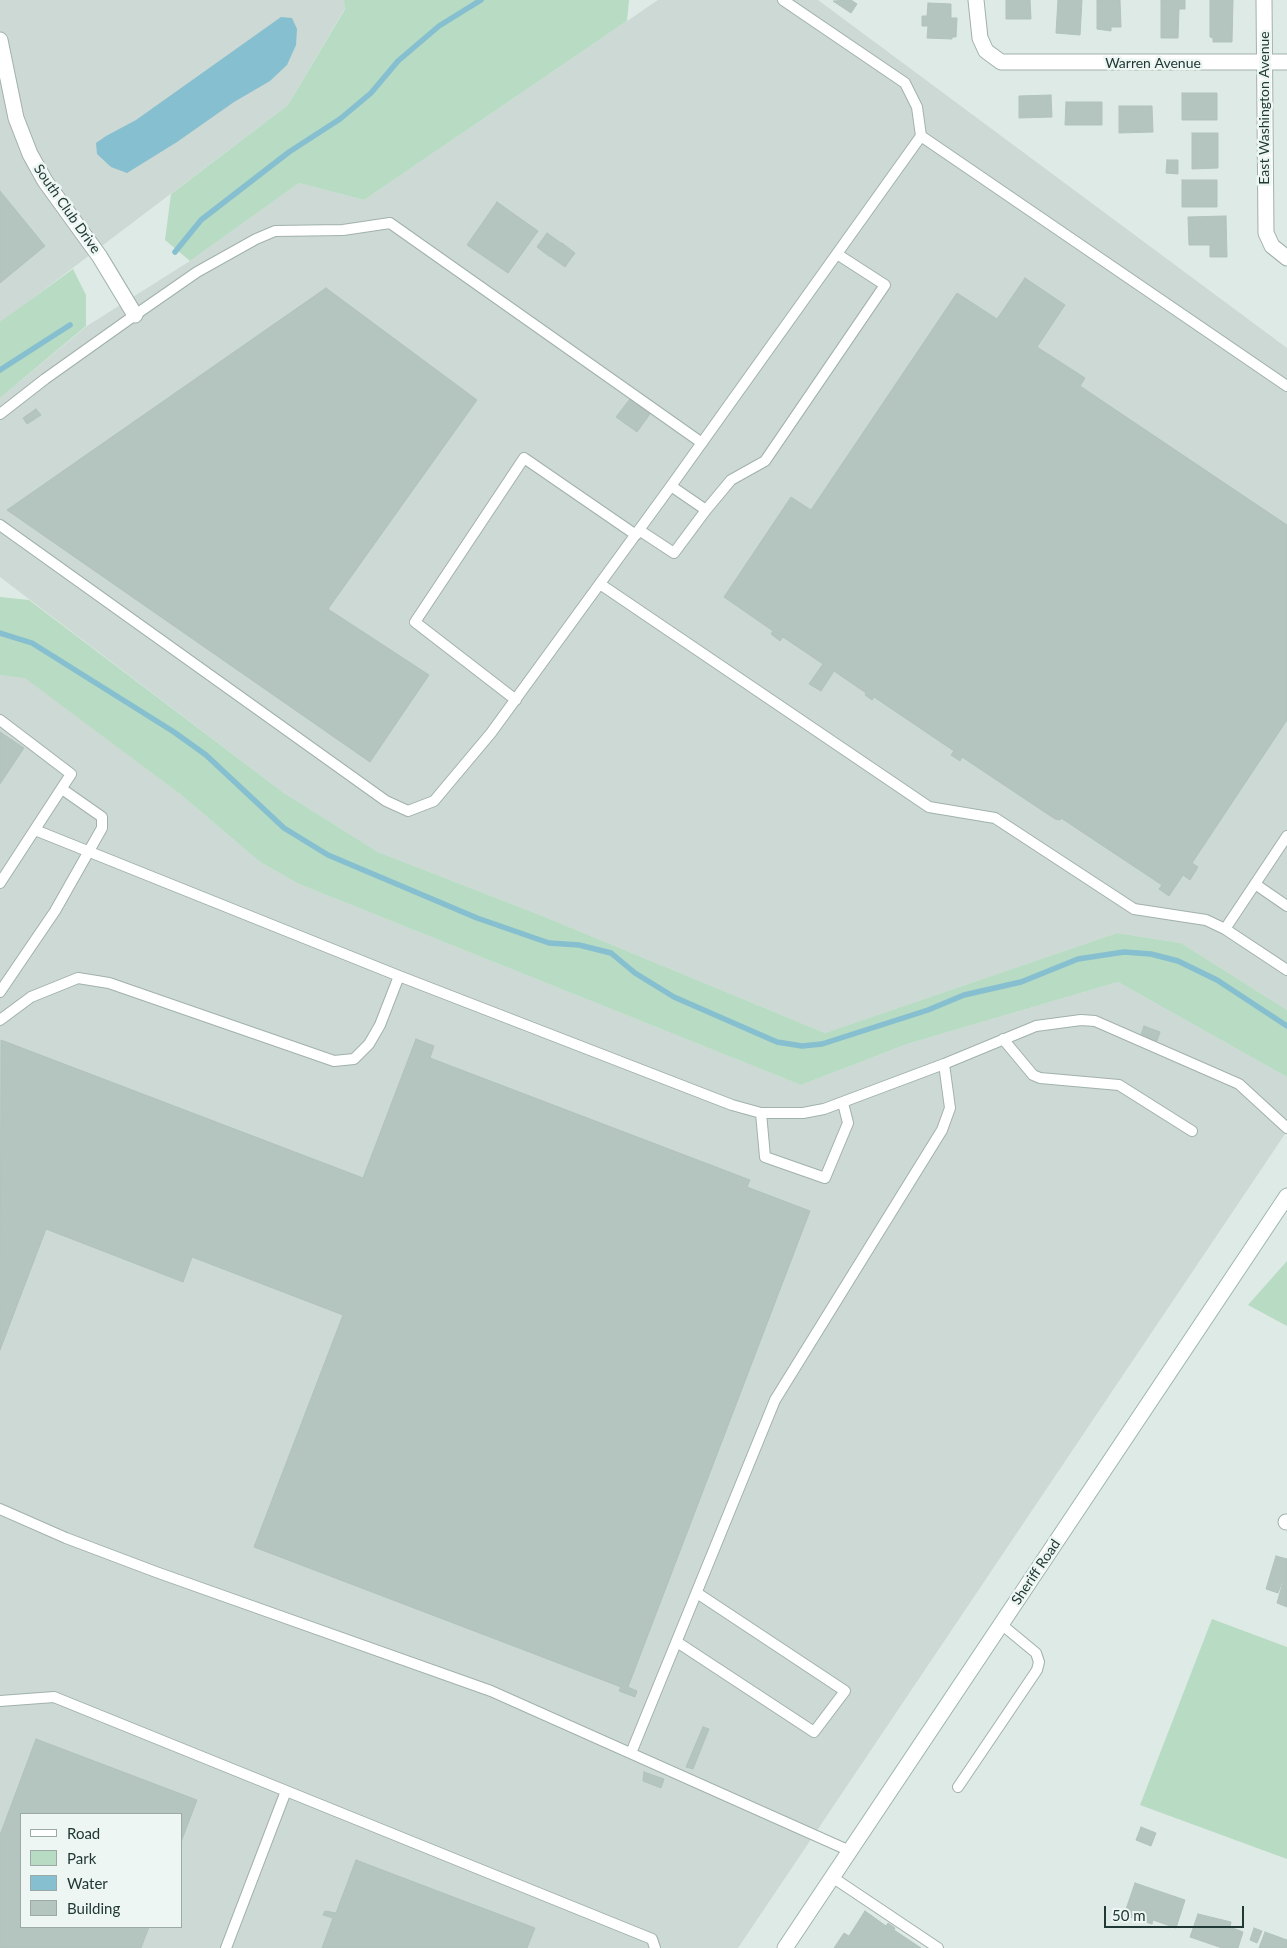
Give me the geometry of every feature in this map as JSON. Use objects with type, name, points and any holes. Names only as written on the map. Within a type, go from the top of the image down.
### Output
[{"type":"street","name":"Warren Avenue","points":[[976,0],[978,28],[986,51],[1001,62],[1287,62]]},
{"type":"street","name":"East Washington Avenue","points":[[1264,0],[1265,216],[1268,240],[1276,251],[1287,258]]},
{"type":"street","name":"South Club Drive","points":[[0,40],[16,118],[30,154],[45,181],[100,257],[135,315]]},
{"type":"street","name":"Sheriff Road","points":[[784,1948],[1287,1196]]},
{"type":"lane","points":[[0,525],[386,801],[408,811],[434,801],[492,733],[638,533],[921,136],[916,107],[905,83],[783,0]]},
{"type":"lane","points":[[921,136],[1287,386]]},
{"type":"lane","points":[[0,414],[44,379],[135,315],[197,272],[238,248],[275,231],[343,230],[390,223],[702,443]]},
{"type":"lane","points":[[516,700],[414,622],[524,458],[638,533],[674,553],[731,480],[765,461],[885,285],[837,254]]},
{"type":"lane","points":[[671,486],[706,510]]},
{"type":"lane","points":[[600,584],[929,807],[995,818],[1134,908],[1206,920],[1225,929],[1287,970]]},
{"type":"lane","points":[[0,720],[71,774],[0,883]]},
{"type":"lane","points":[[0,992],[55,911],[90,853],[102,828],[102,817],[62,789]]},
{"type":"lane","points":[[35,830],[399,976],[732,1105],[761,1113],[803,1113],[843,1103],[1036,1026],[1081,1020],[1095,1021],[1238,1084],[1287,1128]]},
{"type":"lane","points":[[1225,929],[1287,836]]},
{"type":"lane","points":[[1255,884],[1287,906]]},
{"type":"lane","points":[[0,1020],[31,997],[78,978],[109,983],[334,1061],[354,1059],[369,1044],[380,1025],[399,976]]},
{"type":"lane","points":[[1003,1039],[1033,1074],[1040,1078],[1119,1085],[1192,1131]]},
{"type":"lane","points":[[631,1753],[775,1400],[942,1130],[950,1108],[944,1064]]},
{"type":"lane","points":[[761,1113],[765,1157],[825,1178],[848,1123],[843,1103]]},
{"type":"lane","points":[[0,1509],[66,1538],[156,1572],[491,1692],[850,1851]]},
{"type":"lane","points":[[677,1642],[814,1732],[845,1691],[696,1593]]},
{"type":"lane","points":[[958,1786],[1037,1670],[1039,1662],[1036,1653],[1001,1624]]},
{"type":"lane","points":[[0,1701],[54,1697],[652,1939],[655,1948]]},
{"type":"lane","points":[[226,1948],[286,1791]]},
{"type":"lane","points":[[832,1877],[938,1948]]},
{"type":"shaded area","points":[[0,0],[344,0],[345,8],[288,105],[0,323]]},
{"type":"shaded area","points":[[658,0],[818,0],[1287,348],[1287,1010],[1181,943],[1117,933],[825,1033],[540,915],[378,852],[284,793],[0,577],[0,398],[87,326],[190,261],[299,183],[364,200]]},
{"type":"shaded area","points":[[0,675],[25,677],[180,794],[260,862],[299,884],[801,1085],[907,1044],[1118,982],[1287,1077],[1287,1131],[738,1948],[0,1948]]},
{"type":"green space","points":[[344,0],[629,0],[627,21],[364,200],[299,183],[190,261],[165,240],[171,194],[288,105],[345,9]]},
{"type":"green space","points":[[73,269],[86,295],[86,326],[0,398],[0,322]]},
{"type":"green space","points":[[0,597],[29,600],[284,793],[378,852],[540,915],[825,1033],[1117,933],[1181,943],[1287,1010],[1287,1077],[1118,982],[907,1044],[801,1085],[299,884],[260,862],[180,794],[25,678],[0,675]]},
{"type":"green space","points":[[1287,1261],[1287,1326],[1248,1305]]},
{"type":"green space","points":[[1212,1619],[1287,1647],[1287,1859],[1140,1805]]},
{"type":"water","points":[[281,17],[292,18],[297,29],[296,45],[287,65],[270,81],[234,102],[177,142],[127,173],[111,167],[97,154],[96,143],[136,120]]},
{"type":"building","points":[[851,0],[857,4],[851,13],[833,1]]},
{"type":"building","points":[[1006,0],[1030,0],[1031,19],[1006,19]]},
{"type":"building","points":[[1058,0],[1082,0],[1080,35],[1056,33]]},
{"type":"building","points":[[1097,0],[1120,0],[1121,27],[1111,27],[1111,31],[1097,29]]},
{"type":"building","points":[[1161,0],[1185,0],[1185,9],[1179,9],[1178,38],[1161,38]]},
{"type":"building","points":[[1210,0],[1233,0],[1232,42],[1213,42],[1213,38],[1210,37]]},
{"type":"building","points":[[928,3],[951,4],[951,18],[957,18],[956,37],[952,37],[952,39],[927,38],[928,26],[922,26],[922,16],[927,16]]},
{"type":"building","points":[[1182,93],[1217,93],[1217,120],[1182,120]]},
{"type":"building","points":[[1051,95],[1052,117],[1019,118],[1019,96]]},
{"type":"building","points":[[1066,102],[1102,102],[1102,125],[1065,125]]},
{"type":"building","points":[[1119,106],[1152,106],[1153,132],[1119,133]]},
{"type":"building","points":[[1192,133],[1218,133],[1218,168],[1192,169]]},
{"type":"building","points":[[1167,160],[1178,160],[1178,174],[1166,173]]},
{"type":"building","points":[[1182,180],[1217,180],[1217,207],[1182,207]]},
{"type":"building","points":[[0,191],[45,246],[0,283]]},
{"type":"building","points":[[497,202],[538,231],[508,273],[467,245]]},
{"type":"building","points":[[1226,216],[1227,257],[1210,257],[1210,245],[1189,245],[1188,217]]},
{"type":"building","points":[[547,233],[561,243],[550,257],[537,247]]},
{"type":"building","points":[[562,243],[575,253],[565,267],[551,257]]},
{"type":"building","points":[[1025,278],[1065,305],[1037,347],[1085,378],[1080,386],[1287,525],[1287,720],[1192,863],[1198,867],[1190,880],[1183,875],[1169,896],[1159,889],[1162,885],[1061,818],[1060,820],[1055,819],[962,757],[960,761],[951,755],[954,751],[874,697],[872,700],[865,695],[866,693],[834,671],[821,691],[809,684],[823,664],[783,637],[780,641],[771,634],[773,631],[724,597],[791,497],[811,510],[957,293],[997,319]]},
{"type":"building","points":[[326,288],[477,400],[328,609],[429,675],[370,762],[7,510]]},
{"type":"building","points":[[630,399],[650,414],[637,432],[616,417]]},
{"type":"building","points":[[36,409],[41,415],[27,424],[23,418]]},
{"type":"building","points":[[0,732],[24,748],[0,784]]},
{"type":"building","points":[[1144,1026],[1160,1032],[1157,1041],[1141,1035]]},
{"type":"building","points":[[416,1039],[434,1046],[430,1058],[750,1180],[747,1187],[810,1211],[628,1687],[637,1691],[635,1697],[619,1691],[621,1687],[254,1547],[343,1315],[192,1257],[183,1282],[46,1229],[0,1350],[1,1040],[363,1178]]},
{"type":"building","points":[[1276,1556],[1287,1559],[1287,1568],[1278,1593],[1266,1589]]},
{"type":"building","points":[[1287,1568],[1287,1607],[1277,1603]]},
{"type":"building","points":[[703,1727],[709,1729],[693,1769],[686,1767]]},
{"type":"building","points":[[36,1739],[197,1800],[182,1839],[182,1813],[20,1813],[20,1928],[149,1928],[141,1948],[0,1948],[0,1835]]},
{"type":"building","points":[[644,1772],[664,1779],[661,1788],[643,1781]]},
{"type":"building","points":[[1141,1827],[1156,1833],[1151,1846],[1136,1840]]},
{"type":"building","points":[[356,1860],[535,1928],[527,1948],[322,1948],[333,1918],[323,1915],[325,1911],[336,1913]]},
{"type":"building","points":[[1135,1883],[1185,1900],[1176,1928],[1153,1920],[1152,1924],[1124,1915]]},
{"type":"building","points":[[865,1911],[886,1926],[888,1923],[895,1928],[894,1930],[921,1948],[834,1948],[844,1933],[849,1936]]},
{"type":"building","points":[[1198,1914],[1231,1922],[1230,1927],[1243,1932],[1238,1948],[1222,1948],[1190,1937]]},
{"type":"building","points":[[1254,1928],[1262,1931],[1257,1943],[1250,1940]]},
{"type":"building","points":[[1265,1932],[1287,1940],[1287,1948],[1259,1948]]},
{"type":"waterway","points":[[175,252],[201,220],[289,152],[340,119],[371,93],[398,61],[439,26],[481,0]]},
{"type":"waterway","points":[[0,370],[70,325]]},
{"type":"waterway","points":[[0,633],[32,643],[174,732],[206,755],[284,828],[328,855],[477,918],[549,943],[579,945],[611,953],[635,973],[674,997],[777,1042],[802,1046],[822,1044],[928,1010],[964,995],[1021,982],[1078,959],[1124,952],[1151,954],[1178,961],[1217,980],[1287,1026]]}]
